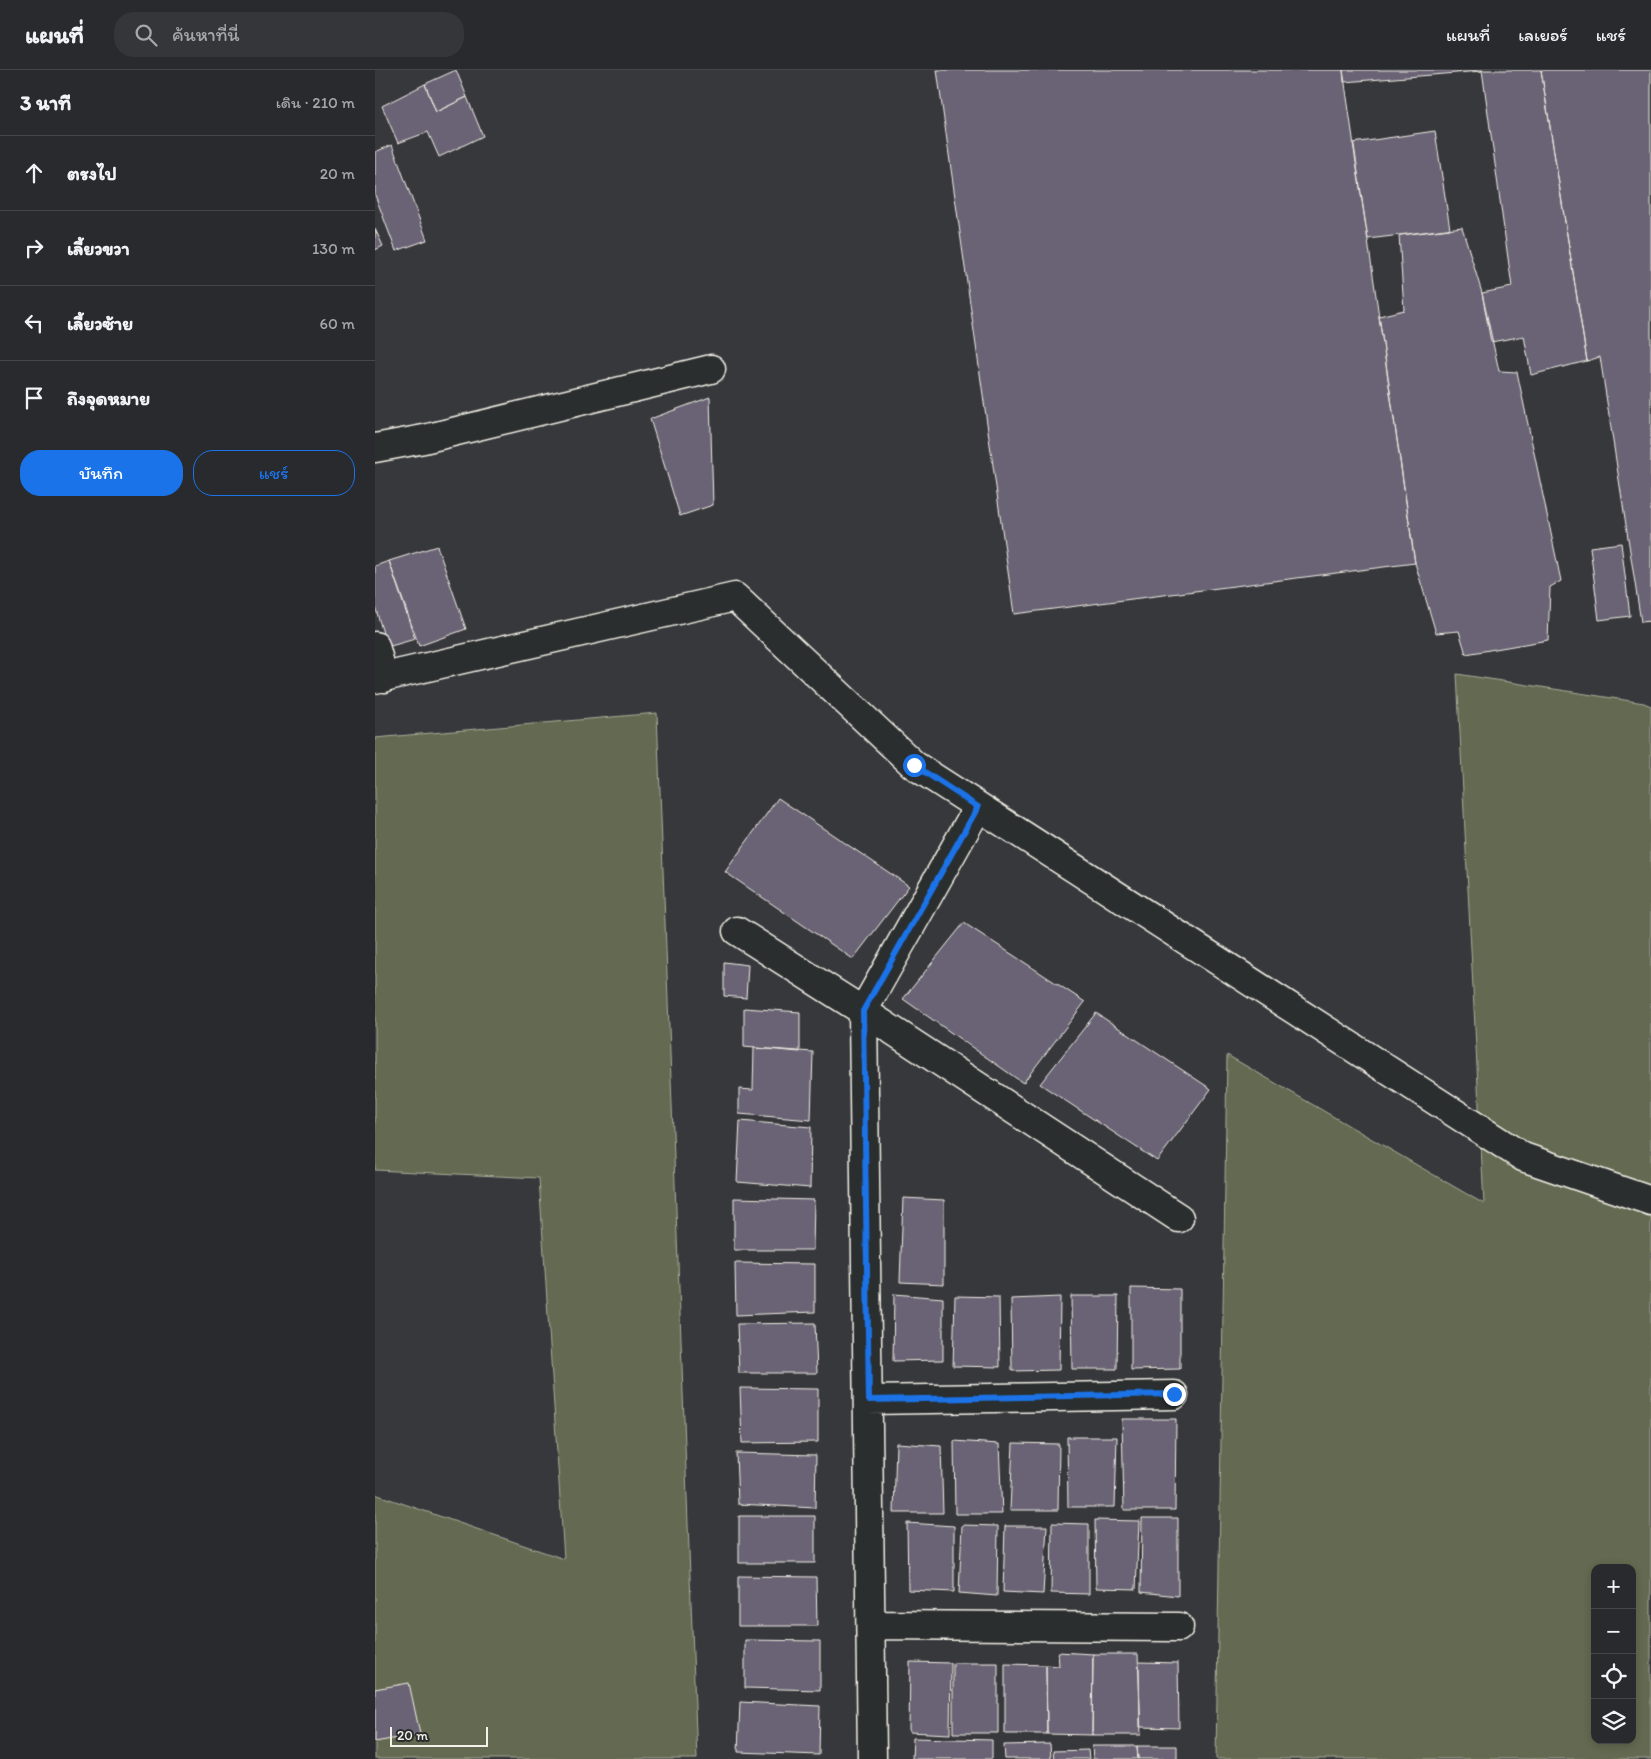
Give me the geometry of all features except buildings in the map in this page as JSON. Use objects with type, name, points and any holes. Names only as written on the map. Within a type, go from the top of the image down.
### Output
[{"type":"street","points":[[375,448],[424,439],[711,369]]},
{"type":"street","points":[[375,646],[380,678],[735,597],[914,765],[1523,1156],[1651,1201]]},
{"type":"street","points":[[872,1759],[863,1011],[978,807]]},
{"type":"street","points":[[737,931],[863,1011],[1179,1218]]},
{"type":"street","points":[[869,1400],[1174,1394]]},
{"type":"street","points":[[871,1625],[1179,1627]]},
{"type":"green space","points":[[1457,674],[1644,703],[1651,706],[1651,1759],[1216,1759],[1227,1055],[1484,1204]]},
{"type":"green space","points":[[657,713],[697,1759],[375,1759],[375,1494],[564,1559],[539,1178],[375,1170],[375,738]]},
{"type":"route","points":[[914,765],[978,807],[863,1011],[869,1400],[1174,1394]]}]
